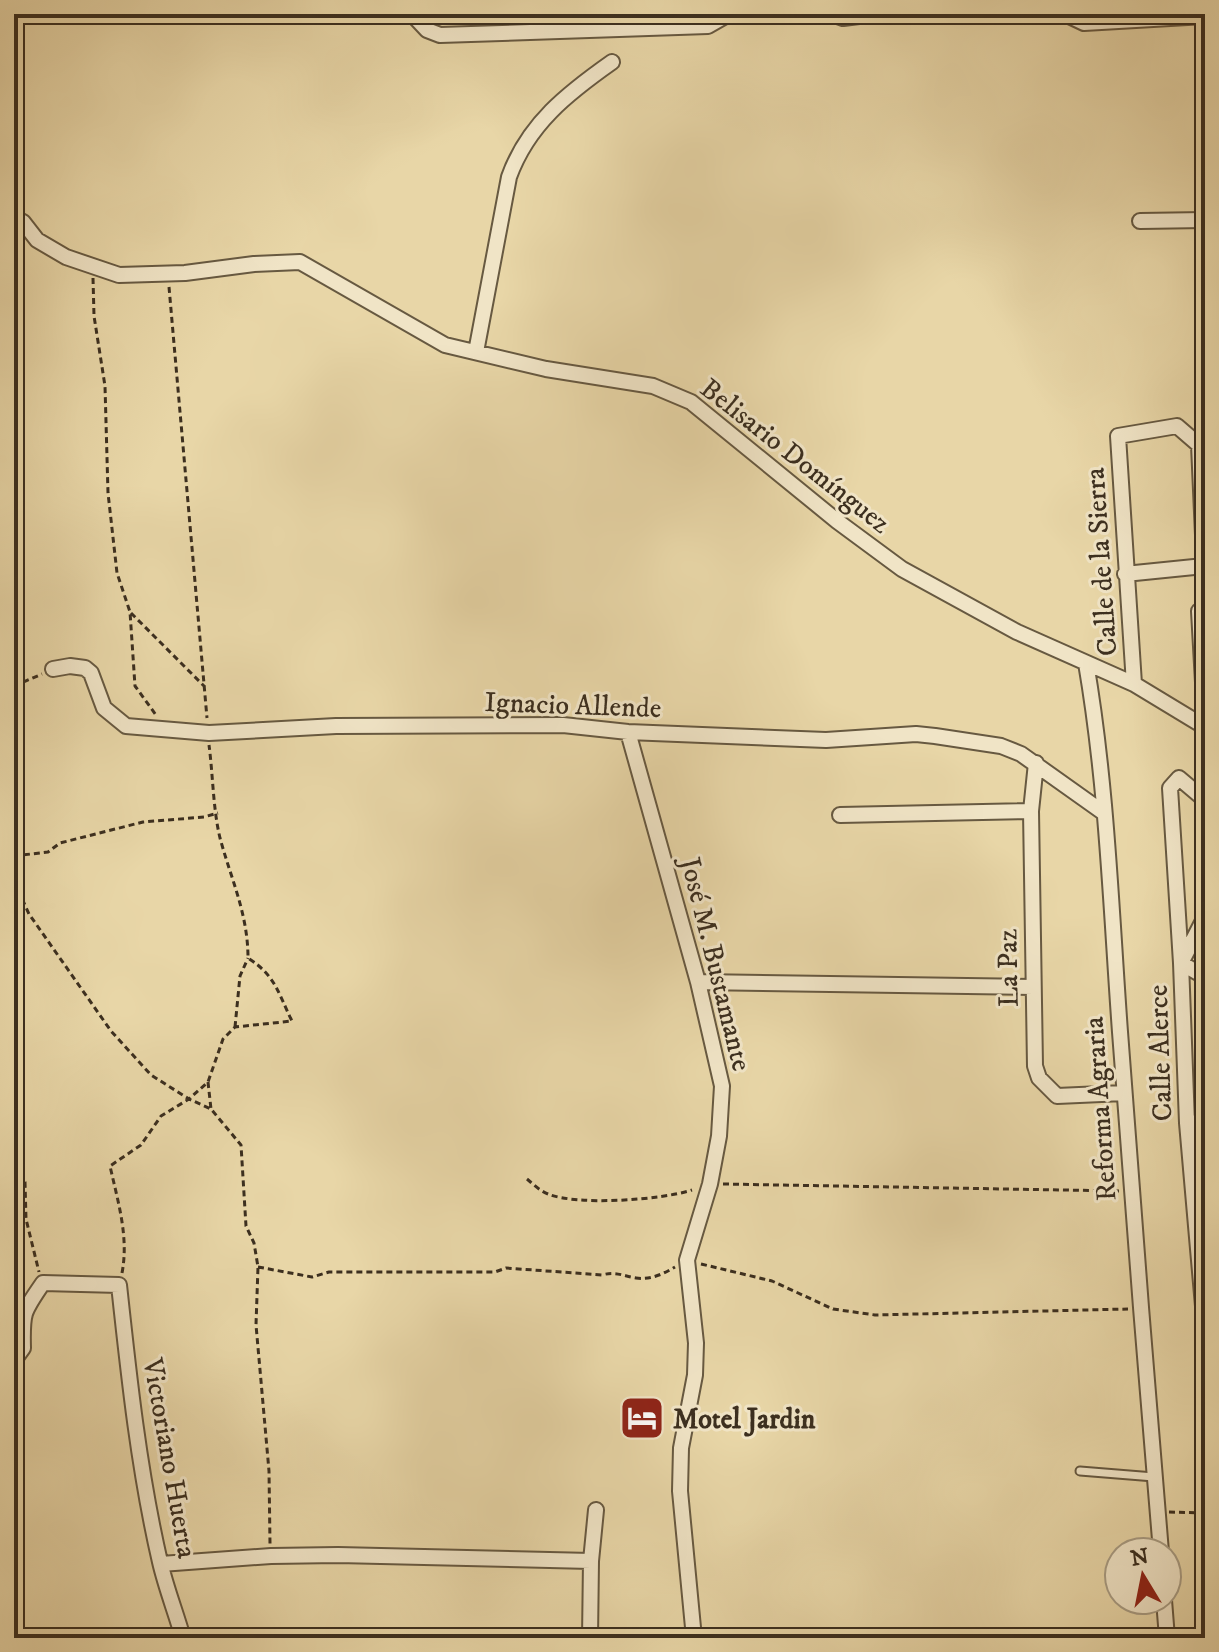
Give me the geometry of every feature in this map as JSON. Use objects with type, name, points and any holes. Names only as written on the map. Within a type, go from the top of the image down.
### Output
[{"type":"street","points":[[412,14],[427,30],[440,35],[708,26],[729,14]]},
{"type":"street","points":[[832,14],[843,18],[875,14]]},
{"type":"street","points":[[1065,14],[1084,23],[1125,17],[1205,16]]},
{"type":"street","points":[[476,352],[515,159],[562,97],[612,62]]},
{"type":"street","name":"Belisario Domínguez","points":[[19,220],[37,240],[66,257],[119,275],[300,262],[445,345],[546,369],[653,386],[691,402],[837,521],[902,569],[1017,632],[1134,684],[1205,727]]},
{"type":"street","points":[[1140,221],[1205,220]]},
{"type":"street","name":"Calle de la Sierra","points":[[1134,684],[1118,436],[1177,426],[1199,445],[1204,566]]},
{"type":"street","points":[[1125,574],[1204,566],[1205,580]]},
{"type":"street","points":[[1205,611],[1199,611],[1205,718]]},
{"type":"street","name":"Reforma Agraria","points":[[1086,663],[1096,721],[1104,813],[1159,1536]]},
{"type":"street","name":"Ignacio Allende","points":[[53,669],[70,666],[85,668],[91,673],[104,708],[126,726],[209,733],[336,726],[563,725],[628,732],[826,740],[916,734],[1001,746],[1036,763],[1104,813]]},
{"type":"street","name":"José M. Bustamante","points":[[628,732],[698,982],[722,1086],[719,1136],[710,1184],[687,1260],[696,1343],[695,1375],[681,1448],[680,1491],[694,1638]]},
{"type":"street","name":"La Paz","points":[[1036,763],[1031,811],[1035,1066],[1047,1089],[1057,1096],[1124,1093]]},
{"type":"street","name":"Calle Alerce","points":[[1205,800],[1179,778],[1170,788],[1181,963],[1196,1127],[1205,1329]]},
{"type":"street","points":[[840,815],[1031,811]]},
{"type":"street","points":[[1205,917],[1181,963],[1205,977]]},
{"type":"street","points":[[698,982],[1033,987]]},
{"type":"street","points":[[1196,1127],[1205,1111]]},
{"type":"street","points":[[14,1355],[18,1355],[23,1348],[24,1311],[43,1283],[119,1285]]},
{"type":"street","name":"Victoriano Huerta","points":[[119,1285],[134,1426],[161,1564],[183,1638]]},
{"type":"street","points":[[590,1638],[591,1561],[596,1510]]},
{"type":"street","points":[[161,1564],[271,1556],[338,1555],[591,1561]]},
{"type":"street","points":[[1165,1616],[1167,1638]]},
{"type":"lane","points":[[1080,1471],[1154,1477]]},
{"type":"path","points":[[100,269],[92,281],[105,386],[108,493],[117,573],[130,612],[135,686],[151,711],[177,730]]},
{"type":"path","points":[[168,273],[220,835],[242,904],[248,938],[248,958],[240,976],[235,1027]]},
{"type":"path","points":[[130,612],[205,687]]},
{"type":"path","points":[[14,686],[53,669]]},
{"type":"path","points":[[14,856],[48,852],[60,843],[143,822],[218,813]]},
{"type":"path","points":[[14,881],[29,914],[111,1031],[151,1075],[211,1109],[241,1145],[246,1226],[254,1243],[258,1267],[256,1325],[269,1471],[271,1556]]},
{"type":"path","points":[[211,1109],[208,1082],[223,1039],[235,1027],[292,1021],[275,982],[266,970],[248,958]]},
{"type":"path","points":[[119,1285],[126,1253],[110,1166],[141,1145],[161,1116],[189,1099],[208,1082]]},
{"type":"path","points":[[14,1154],[25,1182],[26,1219],[43,1283]]},
{"type":"path","points":[[527,1179],[546,1194],[578,1200],[635,1199],[687,1192],[710,1184],[1131,1191]]},
{"type":"path","points":[[1157,1512],[1205,1513]]},
{"type":"place","name":"Motel Jardin","points":[[642,1418]]}]
